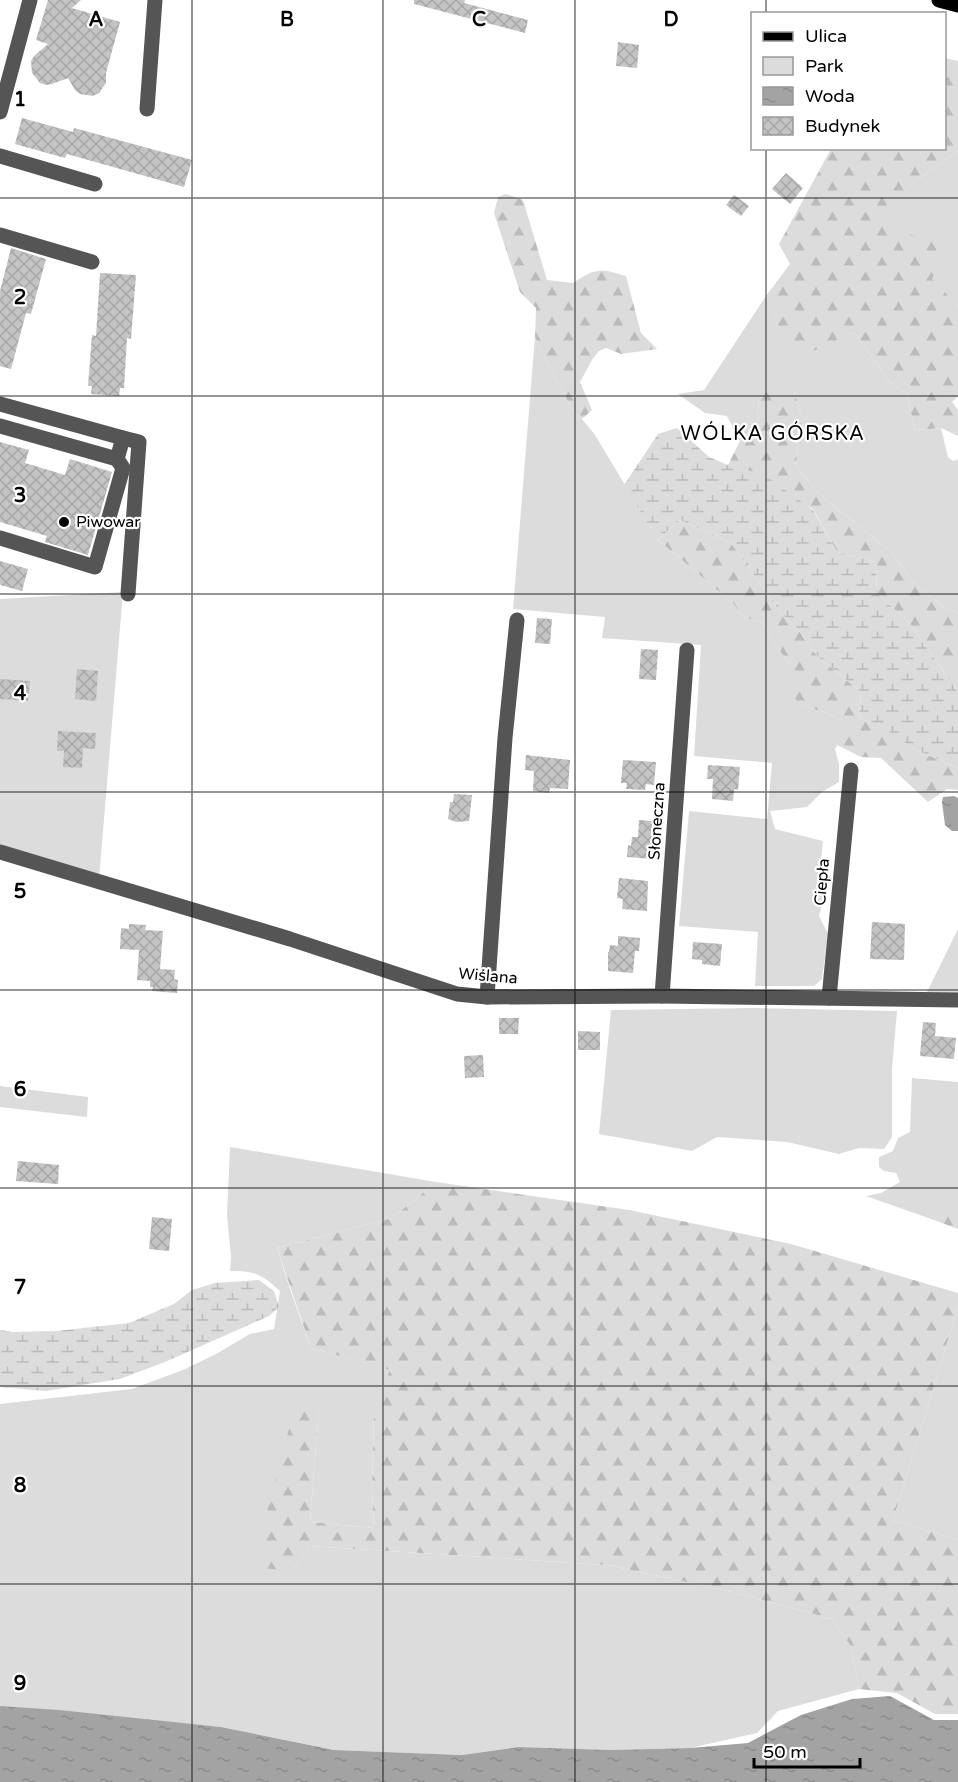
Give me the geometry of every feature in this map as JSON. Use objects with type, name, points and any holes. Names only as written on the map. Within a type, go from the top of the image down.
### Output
[{"type":"main road","points":[[939,0],[958,5]]},
{"type":"street","points":[[0,112],[30,0]]},
{"type":"street","points":[[147,109],[155,0]]},
{"type":"street","points":[[0,156],[95,184]]},
{"type":"street","points":[[0,235],[92,262]]},
{"type":"street","points":[[0,404],[139,442],[128,594]]},
{"type":"street","points":[[0,426],[117,459],[123,468],[95,567],[0,538]]},
{"type":"street","points":[[117,459],[123,438]]},
{"type":"street","points":[[488,997],[505,738],[516,620]]},
{"type":"street","name":"Słoneczna","points":[[662,996],[687,650]]},
{"type":"street","name":"Ciepła","points":[[830,998],[850,770]]},
{"type":"street","name":"Wiślana","points":[[0,852],[290,939],[457,994],[488,997],[662,996],[958,1000]]},
{"type":"green space","points":[[946,58],[958,61],[958,151],[914,182],[877,224],[944,245],[932,279],[958,306],[958,396],[952,402],[958,410],[958,436],[941,428],[915,430],[907,395],[889,381],[854,332],[792,361],[766,296],[790,264],[779,244],[830,150],[946,150]]},
{"type":"green space","points":[[958,151],[958,306],[876,224],[914,182]]},
{"type":"green space","points":[[506,194],[523,200],[547,280],[573,283],[587,274],[598,271],[626,276],[641,333],[657,349],[621,354],[606,348],[599,351],[580,382],[592,410],[582,419],[572,410],[535,337],[536,308],[520,292],[494,213],[498,197]]},
{"type":"green space","points":[[766,296],[792,360],[854,332],[889,381],[907,395],[915,430],[941,428],[948,457],[953,461],[958,459],[958,613],[942,606],[913,582],[891,552],[817,492],[796,466],[798,445],[792,432],[801,414],[794,392],[759,397],[756,434],[740,441],[727,416],[705,413],[678,394],[704,390]]},
{"type":"green space","points":[[535,337],[572,410],[595,435],[658,540],[733,603],[743,617],[763,623],[772,641],[791,665],[798,704],[832,715],[848,724],[835,749],[839,764],[839,782],[822,792],[807,807],[770,811],[775,829],[823,841],[819,878],[823,901],[819,916],[828,934],[822,979],[814,986],[755,986],[758,932],[679,926],[689,811],[767,819],[772,763],[694,756],[701,645],[602,638],[605,617],[513,609]]},
{"type":"green space","points":[[768,387],[783,388],[794,392],[801,414],[806,421],[792,432],[798,445],[796,466],[817,492],[891,552],[913,582],[942,606],[958,613],[958,692],[910,624],[877,593],[876,562],[837,552],[813,509],[728,465],[740,441],[756,434],[759,397]]},
{"type":"green space","points":[[677,428],[709,457],[728,465],[763,474],[813,510],[837,552],[876,562],[877,593],[910,624],[958,692],[958,768],[914,749],[880,725],[859,718],[861,692],[817,656],[800,632],[782,614],[731,543],[680,520],[658,540],[624,485],[658,434]]},
{"type":"green space","points":[[680,520],[731,543],[782,614],[800,632],[817,656],[861,692],[859,718],[881,725],[914,749],[958,768],[958,790],[947,789],[928,802],[881,758],[861,757],[837,745],[847,724],[832,715],[798,704],[786,678],[791,665],[772,641],[763,623],[743,617],[733,603],[658,540]]},
{"type":"green space","points":[[123,592],[99,879],[0,850],[0,599]]},
{"type":"green space","points":[[958,929],[958,994],[927,992]]},
{"type":"green space","points":[[754,1008],[897,1011],[892,1069],[892,1137],[884,1149],[859,1148],[839,1154],[787,1142],[717,1137],[692,1151],[599,1134],[611,1010]]},
{"type":"green space","points":[[912,1078],[958,1082],[958,1210],[957,1214],[934,1220],[866,1196],[881,1193],[900,1182],[896,1173],[884,1171],[879,1167],[879,1157],[893,1151],[898,1138],[910,1132]]},
{"type":"green space","points":[[0,1086],[88,1097],[87,1117],[0,1107]]},
{"type":"green space","points":[[230,1147],[436,1182],[392,1218],[277,1248],[311,1348],[391,1370],[374,1409],[372,1489],[374,1528],[310,1522],[319,1407],[292,1571],[310,1546],[607,1565],[732,1592],[832,1619],[850,1645],[859,1689],[778,1711],[757,1733],[690,1748],[611,1750],[519,1747],[462,1755],[334,1750],[221,1727],[0,1706],[0,1404],[132,1389],[183,1370],[250,1334],[274,1329],[280,1291],[258,1275],[246,1271],[230,1271],[227,1215]]},
{"type":"green space","points":[[436,1182],[629,1210],[791,1244],[958,1293],[958,1307],[893,1520],[958,1540],[958,1714],[935,1714],[897,1693],[859,1689],[850,1645],[832,1619],[732,1592],[607,1565],[310,1546],[292,1571],[262,1568],[261,1534],[296,1403],[319,1407],[310,1522],[374,1528],[372,1489],[374,1409],[390,1370],[311,1348],[277,1248],[392,1218]]},
{"type":"green space","points":[[958,1210],[958,1229],[934,1220],[956,1214]]},
{"type":"green space","points":[[259,1280],[274,1291],[279,1307],[269,1316],[165,1362],[120,1379],[46,1391],[0,1387],[0,1330],[56,1331],[129,1323],[174,1304],[192,1290],[215,1283]]},
{"type":"green space","points":[[958,1307],[958,1540],[893,1520]]},
{"type":"water","points":[[943,797],[958,798],[958,831],[952,831],[945,825],[942,802]]},
{"type":"water","points":[[890,1696],[934,1720],[958,1720],[958,1782],[0,1782],[0,1706],[221,1727],[334,1750],[462,1755],[519,1747],[611,1750],[690,1748],[748,1743],[801,1715],[852,1699]]},
{"type":"building","points":[[48,0],[81,0],[72,8],[120,22],[106,73],[106,83],[99,93],[93,96],[80,94],[68,78],[46,85],[40,83],[32,73],[31,61],[48,44],[36,40]]},
{"type":"building","points":[[414,0],[465,0],[464,3],[528,20],[525,33],[414,4]]},
{"type":"building","points":[[618,42],[639,45],[637,68],[616,66]]},
{"type":"building","points":[[22,118],[73,132],[74,128],[192,160],[184,187],[67,154],[65,158],[15,144]]},
{"type":"building","points":[[786,173],[803,188],[790,204],[772,189]]},
{"type":"building","points":[[734,195],[749,206],[741,216],[726,205]]},
{"type":"building","points":[[11,248],[46,259],[31,314],[26,313],[11,369],[0,366],[0,291]]},
{"type":"building","points":[[100,273],[136,275],[131,339],[127,338],[124,388],[120,388],[119,396],[91,394],[92,386],[88,386],[92,335],[96,336]]},
{"type":"building","points":[[0,442],[29,450],[25,463],[65,475],[70,459],[112,472],[88,555],[45,542],[47,536],[0,522]]},
{"type":"building","points":[[0,561],[28,569],[22,591],[0,585]]},
{"type":"building","points":[[537,618],[552,619],[550,644],[535,643]]},
{"type":"building","points":[[641,649],[658,650],[656,680],[639,679]]},
{"type":"building","points":[[77,669],[98,671],[96,701],[75,699]]},
{"type":"building","points":[[0,679],[30,681],[28,701],[0,699]]},
{"type":"building","points":[[58,731],[96,733],[95,749],[83,748],[82,768],[63,767],[64,751],[57,751]]},
{"type":"building","points":[[526,755],[570,760],[568,789],[550,788],[549,793],[533,791],[534,771],[525,770]]},
{"type":"building","points":[[623,760],[656,762],[654,785],[646,784],[645,790],[626,789],[627,783],[621,783]]},
{"type":"building","points":[[708,765],[740,767],[738,790],[734,789],[733,801],[712,799],[713,779],[707,779]]},
{"type":"building","points":[[454,794],[472,795],[469,821],[456,822],[448,819],[450,802],[453,802]]},
{"type":"building","points":[[639,820],[652,821],[653,859],[627,857],[628,845],[631,846],[632,837],[638,837]]},
{"type":"building","points":[[619,878],[648,881],[647,911],[622,909],[623,899],[617,898]]},
{"type":"building","points":[[872,922],[905,924],[904,960],[870,959]]},
{"type":"building","points":[[129,924],[146,925],[145,930],[163,931],[160,969],[175,970],[174,979],[178,980],[177,993],[152,991],[150,981],[137,980],[139,950],[120,949],[121,928],[129,929]]},
{"type":"building","points":[[618,936],[640,938],[639,951],[635,951],[633,973],[608,971],[610,945],[618,946]]},
{"type":"building","points":[[693,942],[722,944],[720,966],[702,964],[702,960],[692,959]]},
{"type":"building","points":[[499,1018],[519,1018],[518,1034],[499,1034]]},
{"type":"building","points":[[923,1022],[936,1023],[935,1036],[956,1038],[954,1059],[920,1056]]},
{"type":"building","points":[[578,1031],[600,1032],[600,1050],[578,1050]]},
{"type":"building","points":[[483,1055],[484,1077],[465,1078],[464,1056]]},
{"type":"building","points":[[18,1161],[59,1165],[58,1184],[16,1181]]},
{"type":"building","points":[[152,1217],[172,1219],[169,1251],[149,1249]]},
{"type":"place","name":"Piwowar","points":[[64,522]]},
{"type":"district","name":"WÓLKA GÓRSKA","points":[[773,434]]}]
